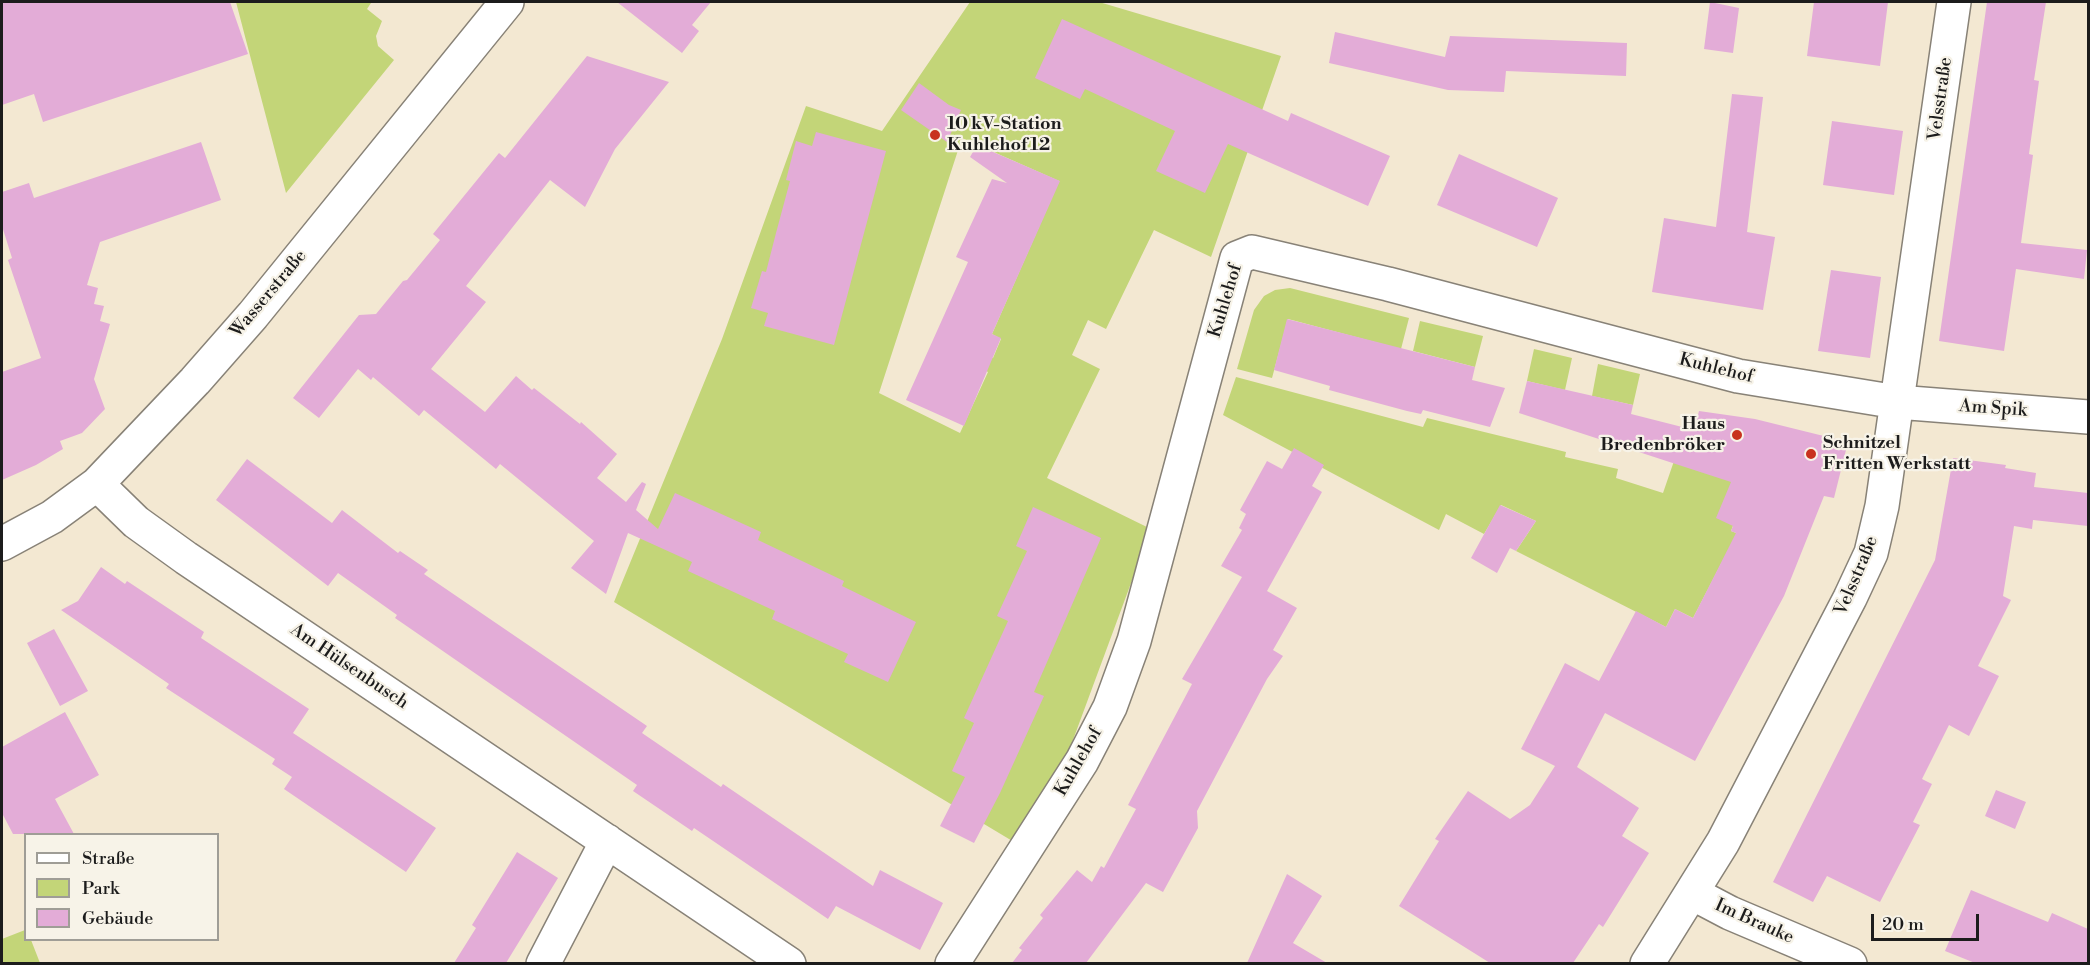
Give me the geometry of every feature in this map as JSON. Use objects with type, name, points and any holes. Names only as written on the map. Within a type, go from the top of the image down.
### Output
[{"type":"street","name":"Velsstraße","points":[[1647,963],[1728,832],[1850,598],[1870,553],[1882,506],[1954,2]]},
{"type":"street","name":"Wasserstraße","points":[[2,544],[52,517],[97,484],[195,381],[253,315],[504,3]]},
{"type":"street","name":"Kuhlehof","points":[[952,963],[1082,761],[1110,707],[1134,641],[1237,258],[1252,252],[1389,284],[1738,376],[1897,402]]},
{"type":"street","name":"Am Spik","points":[[1897,402],[2088,417]]},
{"type":"street","name":"Am Hülsenbusch","points":[[97,484],[136,522],[186,558],[607,841],[748,952],[789,963]]},
{"type":"street","points":[[543,963],[607,841]]},
{"type":"street","name":"Im Brauke","points":[[1692,893],[1730,913],[1850,963]]},
{"type":"green space","points":[[236,2],[369,2],[371,3],[367,9],[382,21],[376,36],[378,46],[394,60],[286,193]]},
{"type":"green space","points":[[970,2],[1099,2],[1281,56],[1211,257],[1154,230],[1106,329],[1088,320],[1072,355],[1100,369],[1047,478],[1151,529],[1070,748],[1014,842],[614,602],[722,339],[806,106],[882,131]],"holes":[[[962,138],[1059,181],[992,334],[1001,339],[993,358],[986,356],[981,368],[988,372],[960,433],[879,393]]]},
{"type":"green space","points":[[1290,288],[1409,318],[1401,349],[1288,319],[1272,378],[1237,369],[1254,310],[1264,296],[1275,290]]},
{"type":"green space","points":[[1420,321],[1483,336],[1475,367],[1413,351]]},
{"type":"green space","points":[[1534,349],[1572,358],[1565,390],[1527,381]]},
{"type":"green space","points":[[1598,364],[1640,374],[1633,405],[1592,396]]},
{"type":"green space","points":[[1236,377],[1423,427],[1427,418],[1566,452],[1565,457],[1618,469],[1616,478],[1663,493],[1674,461],[1748,485],[1731,531],[1762,543],[1721,564],[1693,618],[1675,609],[1666,627],[1516,551],[1536,521],[1501,505],[1484,534],[1446,514],[1439,530],[1223,415]]},
{"type":"green space","points":[[24,930],[24,941],[31,941],[40,963],[2,963],[2,939]]},
{"type":"building","points":[[2,2],[230,2],[248,54],[43,122],[34,94],[2,105]]},
{"type":"building","points":[[617,2],[711,2],[692,25],[699,31],[682,53]]},
{"type":"building","points":[[1710,2],[1739,8],[1733,53],[1704,49]]},
{"type":"building","points":[[1814,2],[1888,2],[1880,66],[1807,56]]},
{"type":"building","points":[[1987,2],[2046,2],[2034,80],[2039,81],[2029,154],[2033,155],[2021,243],[2087,250],[2084,279],[2016,269],[2004,351],[1939,341]]},
{"type":"building","points":[[1062,19],[1288,121],[1291,113],[1390,156],[1368,206],[1228,144],[1205,193],[1156,171],[1175,131],[1085,89],[1080,99],[1035,78]]},
{"type":"building","points":[[1335,32],[1445,57],[1450,36],[1627,43],[1626,76],[1506,71],[1504,92],[1448,90],[1329,63]]},
{"type":"building","points":[[587,56],[669,82],[615,149],[585,207],[550,180],[466,286],[486,302],[431,369],[485,412],[516,376],[532,390],[534,388],[580,424],[581,422],[617,454],[597,478],[626,502],[642,482],[646,484],[636,510],[658,529],[675,493],[761,532],[758,540],[844,581],[842,586],[916,622],[888,682],[844,662],[848,654],[772,619],[775,611],[688,571],[692,562],[628,533],[606,594],[571,568],[594,541],[500,464],[496,469],[424,410],[419,416],[373,377],[371,380],[358,369],[319,418],[293,398],[359,315],[376,314],[403,281],[407,280],[440,240],[433,234],[499,153],[505,158]]},
{"type":"building","points":[[919,83],[949,105],[961,110],[947,142],[901,110]]},
{"type":"building","points":[[1732,94],[1763,97],[1747,232],[1775,237],[1763,310],[1652,292],[1664,218],[1716,227]]},
{"type":"building","points":[[1832,121],[1903,131],[1894,195],[1823,185]]},
{"type":"building","points":[[816,132],[886,151],[834,345],[764,326],[768,313],[751,308],[762,271],[766,272],[790,181],[786,180],[796,141],[812,146]]},
{"type":"building","points":[[201,142],[221,200],[100,242],[87,285],[98,288],[94,304],[104,306],[100,321],[110,324],[94,379],[105,409],[82,433],[60,441],[63,449],[36,465],[2,480],[2,372],[41,358],[8,260],[12,258],[2,226],[2,192],[29,183],[34,198]]},
{"type":"building","points":[[977,145],[1060,181],[992,334],[1001,338],[964,426],[906,400],[968,262],[956,257],[992,179],[1007,183],[970,157]]},
{"type":"building","points":[[1459,154],[1558,198],[1537,247],[1437,205]]},
{"type":"building","points":[[1831,270],[1881,277],[1870,358],[1818,351]]},
{"type":"building","points":[[1287,319],[1475,367],[1472,380],[1505,388],[1490,427],[1423,410],[1421,414],[1407,411],[1329,390],[1330,386],[1274,370]]},
{"type":"building","points":[[1527,381],[1633,405],[1631,414],[1694,430],[1699,411],[1755,419],[1848,442],[1834,498],[1824,496],[1784,596],[1695,761],[1605,713],[1577,767],[1639,808],[1622,836],[1649,853],[1603,927],[1599,924],[1573,963],[1490,963],[1399,906],[1439,841],[1435,839],[1468,791],[1510,819],[1530,805],[1555,766],[1521,749],[1565,663],[1599,681],[1636,611],[1666,627],[1675,609],[1693,618],[1736,533],[1731,531],[1733,526],[1716,518],[1731,482],[1519,413]]},
{"type":"building","points":[[1294,448],[1324,465],[1312,486],[1322,492],[1267,591],[1297,608],[1273,650],[1283,656],[1267,679],[1197,811],[1198,828],[1163,892],[1146,883],[1086,963],[1012,963],[1022,950],[1019,948],[1043,918],[1040,915],[1077,870],[1092,882],[1101,866],[1104,868],[1136,809],[1128,805],[1192,684],[1182,679],[1242,577],[1221,566],[1242,530],[1239,528],[1246,514],[1240,510],[1267,461],[1282,469]]},
{"type":"building","points":[[1953,458],[2006,465],[2005,468],[2036,473],[2034,487],[2088,493],[2088,526],[2033,520],[2032,529],[2014,526],[2003,596],[2011,600],[1978,666],[1999,676],[1969,736],[1949,725],[1922,779],[1932,784],[1913,822],[1920,825],[1880,902],[1827,876],[1813,902],[1773,882],[1935,560]]},
{"type":"building","points":[[247,459],[332,523],[342,510],[398,553],[400,551],[428,570],[424,574],[647,726],[642,733],[721,787],[723,784],[873,886],[880,870],[943,903],[920,950],[836,906],[828,919],[694,828],[692,831],[633,791],[637,785],[395,618],[397,615],[338,573],[328,586],[216,500]]},
{"type":"building","points":[[1500,505],[1536,521],[1516,551],[1510,548],[1497,573],[1471,558]]},
{"type":"building","points":[[1033,507],[1101,538],[1034,692],[1044,696],[1000,793],[974,843],[940,826],[965,777],[952,771],[974,723],[964,718],[1008,621],[997,616],[1027,551],[1016,546]]},
{"type":"building","points":[[101,567],[125,584],[127,581],[204,632],[201,638],[309,709],[293,733],[436,828],[406,872],[284,789],[292,777],[272,764],[275,759],[166,688],[169,684],[61,610],[78,601]]},
{"type":"building","points":[[54,629],[88,691],[60,706],[27,643]]},
{"type":"building","points":[[65,712],[99,775],[55,799],[73,833],[13,834],[2,813],[2,747]]},
{"type":"building","points":[[1996,790],[2026,802],[2015,829],[1985,816]]},
{"type":"building","points":[[517,852],[558,878],[506,963],[454,963],[476,928],[472,925]]},
{"type":"building","points":[[1287,874],[1322,896],[1293,943],[1327,963],[1247,963]]},
{"type":"building","points":[[1971,890],[2048,922],[2052,913],[2088,929],[2088,963],[1975,963],[1945,951]]},
{"type":"place","name":"10 kV-Station Kuhlehof 12","points":[[935,135]]},
{"type":"place","name":"Haus Bredenbröker","points":[[1737,435]]},
{"type":"place","name":"Schnitzel Fritten Werkstatt","points":[[1811,454]]}]
